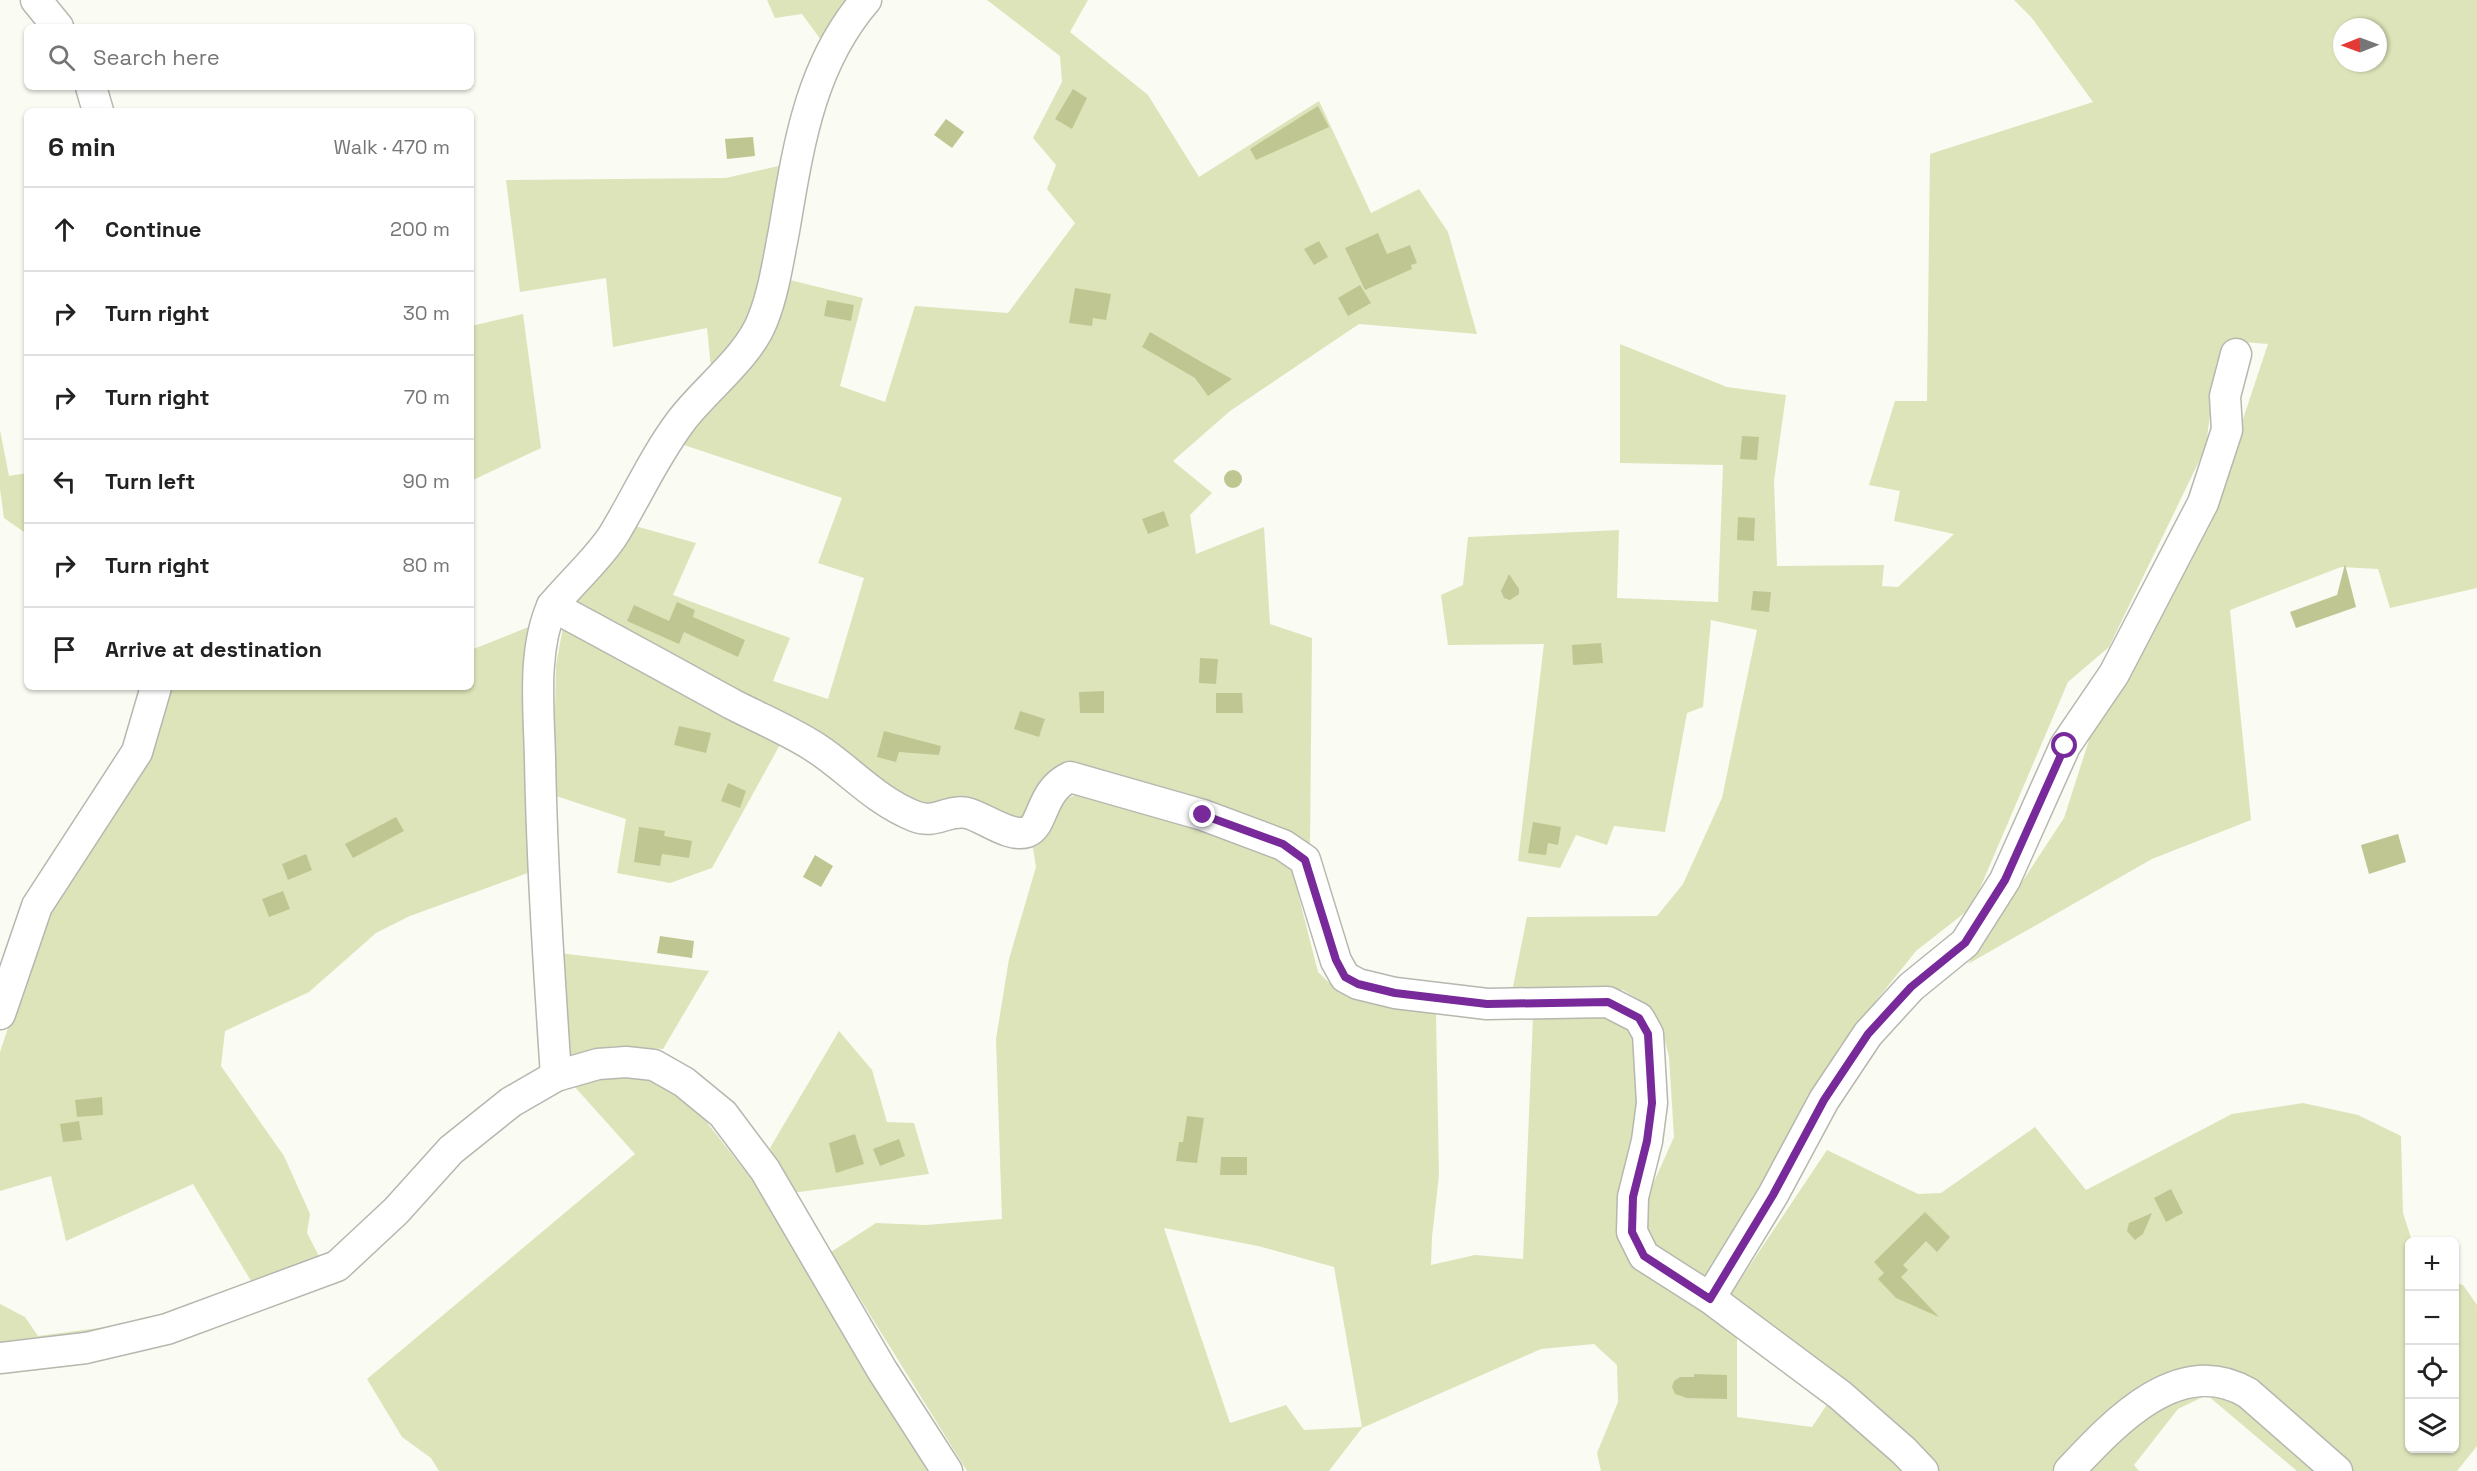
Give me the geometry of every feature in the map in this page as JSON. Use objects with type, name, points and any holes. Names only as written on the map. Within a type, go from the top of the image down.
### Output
[{"type":"street","points":[[36,0],[56,24]]},
{"type":"street","points":[[556,1076],[542,881],[540,657],[547,617],[552,606],[613,536],[651,464],[682,420],[740,354],[762,323],[773,292],[801,135],[819,75],[830,51],[866,0]]},
{"type":"street","points":[[92,90],[97,108]]},
{"type":"street","points":[[1710,1299],[1773,1195],[1824,1100],[1868,1034],[1911,987],[1965,943],[2005,880],[2065,746],[2114,674],[2203,502],[2227,430],[2225,396],[2236,354]]},
{"type":"street","points":[[552,606],[812,745],[859,783],[913,816],[938,820],[951,814],[965,813],[1012,831],[1029,831],[1036,825],[1048,795],[1060,782],[1071,777],[1203,815],[1283,844],[1305,860],[1336,960],[1345,977],[1358,984],[1395,993],[1487,1004],[1608,1002],[1628,1010],[1639,1018],[1648,1034],[1652,1103],[1647,1141],[1633,1197],[1632,1232],[1644,1256],[1710,1299],[1840,1395],[1904,1451],[1923,1471]]},
{"type":"street","points":[[0,1014],[37,906],[137,752],[155,690]]},
{"type":"street","points":[[0,1358],[86,1348],[167,1329],[337,1266],[396,1211],[451,1150],[511,1102],[556,1076],[598,1064],[626,1062],[654,1065],[684,1082],[723,1113],[765,1170],[882,1370],[947,1471]]},
{"type":"street","points":[[2069,1471],[2094,1444],[2130,1412],[2171,1387],[2189,1380],[2207,1378],[2231,1383],[2248,1393],[2337,1471]]},
{"type":"green space","points":[[767,0],[853,0],[821,40],[802,14],[775,18]]},
{"type":"green space","points":[[987,0],[1088,0],[1070,32],[1148,95],[1199,177],[1319,101],[1371,213],[1419,189],[1448,232],[1477,334],[1359,324],[1230,411],[1173,461],[1212,493],[1190,515],[1196,554],[1264,527],[1270,624],[1312,638],[1310,847],[1069,767],[1024,823],[921,811],[572,604],[635,526],[696,543],[673,595],[790,638],[773,681],[828,699],[864,578],[818,563],[842,498],[681,444],[790,280],[863,298],[840,386],[885,402],[915,306],[1008,313],[1075,223],[1047,189],[1056,165],[1033,138],[1062,82],[1060,56]]},
{"type":"green space","points":[[2014,0],[2477,0],[2477,588],[2390,608],[2378,569],[2341,567],[2230,610],[2251,820],[2152,859],[1968,964],[2064,818],[2091,734],[2208,524],[2268,344],[2230,341],[2216,364],[2206,447],[2109,647],[2068,682],[1972,907],[1916,951],[1840,1046],[1706,1280],[1665,1260],[1645,1237],[1641,1211],[1674,1137],[1669,1057],[1661,1025],[1648,1005],[1623,990],[1512,991],[1527,917],[1657,916],[1683,884],[1722,798],[1757,630],[1711,620],[1703,707],[1687,713],[1665,832],[1614,826],[1607,845],[1576,835],[1560,868],[1518,861],[1544,644],[1448,645],[1441,595],[1463,585],[1468,537],[1619,530],[1617,598],[1718,602],[1723,465],[1620,463],[1620,344],[1727,387],[1786,395],[1774,481],[1777,566],[1884,565],[1882,586],[1898,587],[1954,534],[1894,521],[1900,491],[1869,485],[1895,401],[1927,401],[1930,154],[2093,102],[2031,17]]},
{"type":"green space","points":[[783,165],[765,285],[741,333],[711,368],[707,328],[613,347],[606,278],[520,292],[506,180],[726,178]]},
{"type":"green space","points":[[523,314],[541,448],[474,480],[474,325]]},
{"type":"green space","points":[[0,430],[9,476],[24,474],[24,532],[4,518],[0,489]]},
{"type":"green space","points":[[531,626],[533,871],[410,916],[376,933],[309,992],[225,1031],[221,1066],[284,1156],[310,1214],[307,1233],[320,1258],[254,1286],[193,1184],[66,1241],[51,1176],[0,1191],[0,1052],[49,906],[167,690],[474,690],[474,649]]},
{"type":"green space","points":[[563,627],[782,741],[712,868],[670,883],[617,873],[626,819],[553,795],[556,665]]},
{"type":"green space","points":[[1081,792],[1254,843],[1291,866],[1318,972],[1340,993],[1436,1014],[1439,1175],[1431,1265],[1475,1255],[1523,1259],[1533,1017],[1615,1016],[1635,1037],[1643,1093],[1622,1235],[1737,1331],[1737,1417],[1812,1427],[1828,1403],[1910,1471],[1601,1471],[1597,1453],[1618,1402],[1617,1365],[1594,1344],[1541,1349],[1362,1428],[1329,1471],[967,1471],[831,1252],[876,1223],[926,1225],[1002,1219],[996,1039],[1009,959],[1036,867],[1032,842],[1058,803]],"holes":[[[1164,1228],[1258,1246],[1334,1267],[1362,1427],[1304,1430],[1286,1405],[1230,1423]]]},
{"type":"green space","points":[[559,953],[709,971],[663,1049],[614,1046],[564,1057]]},
{"type":"green space","points":[[839,1031],[872,1070],[887,1122],[914,1123],[929,1174],[792,1193],[770,1148]]},
{"type":"green space","points":[[620,1075],[659,1079],[698,1111],[759,1189],[935,1471],[439,1471],[431,1458],[402,1437],[367,1379],[635,1154],[574,1086],[594,1078]]},
{"type":"green space","points":[[2303,1103],[2358,1115],[2401,1136],[2403,1213],[2411,1237],[2405,1237],[2405,1453],[2459,1453],[2459,1284],[2463,1285],[2477,1305],[2477,1446],[2457,1471],[2347,1471],[2228,1369],[2056,1471],[1936,1471],[1728,1298],[1827,1150],[1918,1194],[1941,1193],[2035,1127],[2086,1190],[2232,1114]]},
{"type":"green space","points":[[0,1304],[25,1317],[38,1336],[152,1321],[28,1346],[0,1346]]},
{"type":"green space","points":[[2220,1388],[2324,1471],[2297,1471],[2207,1395],[2178,1409],[2134,1465],[2139,1471],[2077,1471],[2152,1405]]},
{"type":"building","points":[[1073,89],[1087,98],[1072,129],[1055,119]]},
{"type":"building","points":[[1318,106],[1329,127],[1256,160],[1250,149]]},
{"type":"building","points":[[946,119],[964,132],[952,148],[934,135]]},
{"type":"building","points":[[753,137],[755,156],[727,159],[725,139]]},
{"type":"building","points":[[1378,233],[1387,254],[1410,245],[1417,263],[1411,265],[1412,269],[1365,290],[1345,248]]},
{"type":"building","points":[[1319,241],[1328,257],[1314,265],[1304,249]]},
{"type":"building","points":[[1360,285],[1371,303],[1348,316],[1338,298]]},
{"type":"building","points":[[1075,288],[1111,294],[1106,320],[1093,318],[1092,326],[1069,323]]},
{"type":"building","points":[[827,300],[854,305],[851,321],[824,316]]},
{"type":"building","points":[[1150,332],[1232,379],[1208,396],[1195,378],[1142,347]]},
{"type":"building","points":[[1742,436],[1759,437],[1757,460],[1740,459]]},
{"type":"building","points":[[1233,470],[1239,473],[1242,479],[1239,485],[1233,488],[1227,485],[1224,479],[1227,473]]},
{"type":"building","points":[[1164,511],[1169,526],[1148,534],[1142,519]]},
{"type":"building","points":[[1738,517],[1755,518],[1754,541],[1737,540]]},
{"type":"building","points":[[2345,564],[2356,607],[2296,628],[2290,612],[2337,595]]},
{"type":"building","points":[[1509,574],[1519,589],[1519,594],[1510,600],[1504,598],[1501,591]]},
{"type":"building","points":[[1753,591],[1771,592],[1769,612],[1751,610]]},
{"type":"building","points":[[677,602],[695,610],[693,617],[745,640],[738,657],[684,632],[679,644],[627,621],[634,605],[669,621]]},
{"type":"building","points":[[1601,643],[1603,663],[1573,665],[1572,645]]},
{"type":"building","points":[[1200,658],[1218,659],[1216,684],[1199,683]]},
{"type":"building","points":[[1104,691],[1104,713],[1080,713],[1079,692]]},
{"type":"building","points":[[1216,693],[1242,693],[1243,713],[1216,713]]},
{"type":"building","points":[[1020,711],[1045,719],[1039,737],[1014,729]]},
{"type":"building","points":[[679,726],[711,733],[706,753],[674,745]]},
{"type":"building","points":[[884,731],[941,746],[939,755],[899,752],[896,762],[877,757]]},
{"type":"building","points":[[728,783],[746,791],[740,808],[721,801]]},
{"type":"building","points":[[396,817],[404,831],[353,858],[345,844]]},
{"type":"building","points":[[1533,822],[1561,827],[1558,845],[1548,843],[1546,855],[1528,853]]},
{"type":"building","points":[[639,827],[665,831],[664,836],[692,841],[689,858],[662,854],[660,866],[634,862]]},
{"type":"building","points":[[2398,834],[2406,862],[2369,874],[2361,845]]},
{"type":"building","points":[[306,854],[312,870],[288,880],[282,864]]},
{"type":"building","points":[[815,855],[833,866],[821,887],[803,877]]},
{"type":"building","points":[[283,891],[290,909],[269,917],[262,899]]},
{"type":"building","points":[[660,936],[694,941],[692,958],[657,953]]},
{"type":"building","points":[[102,1097],[103,1115],[77,1117],[75,1100]]},
{"type":"building","points":[[1187,1116],[1204,1118],[1197,1163],[1176,1161],[1179,1142],[1183,1142]]},
{"type":"building","points":[[79,1121],[82,1140],[63,1142],[60,1124]]},
{"type":"building","points":[[855,1134],[864,1164],[836,1173],[829,1143]]},
{"type":"building","points":[[899,1139],[905,1156],[880,1166],[873,1149]]},
{"type":"building","points":[[1221,1157],[1247,1157],[1247,1175],[1220,1175]]},
{"type":"building","points":[[2171,1189],[2183,1213],[2166,1222],[2154,1198]]},
{"type":"building","points":[[1925,1212],[1950,1237],[1937,1252],[1926,1241],[1903,1265],[1908,1270],[1901,1277],[1939,1317],[1896,1298],[1878,1279],[1884,1273],[1874,1262]]},
{"type":"building","points":[[2152,1213],[2143,1234],[2135,1240],[2127,1231],[2129,1223]]},
{"type":"building","points":[[1694,1374],[1727,1375],[1727,1399],[1687,1398],[1675,1394],[1672,1387],[1674,1381],[1680,1377],[1694,1377]]},
{"type":"route","points":[[1203,815],[1283,844],[1305,860],[1336,960],[1345,977],[1358,984],[1395,993],[1487,1004],[1608,1002],[1628,1010],[1639,1018],[1648,1034],[1652,1103],[1647,1141],[1633,1197],[1632,1232],[1644,1256],[1710,1299],[1773,1195],[1824,1100],[1868,1034],[1911,987],[1965,943],[2005,880],[2065,746]]}]
